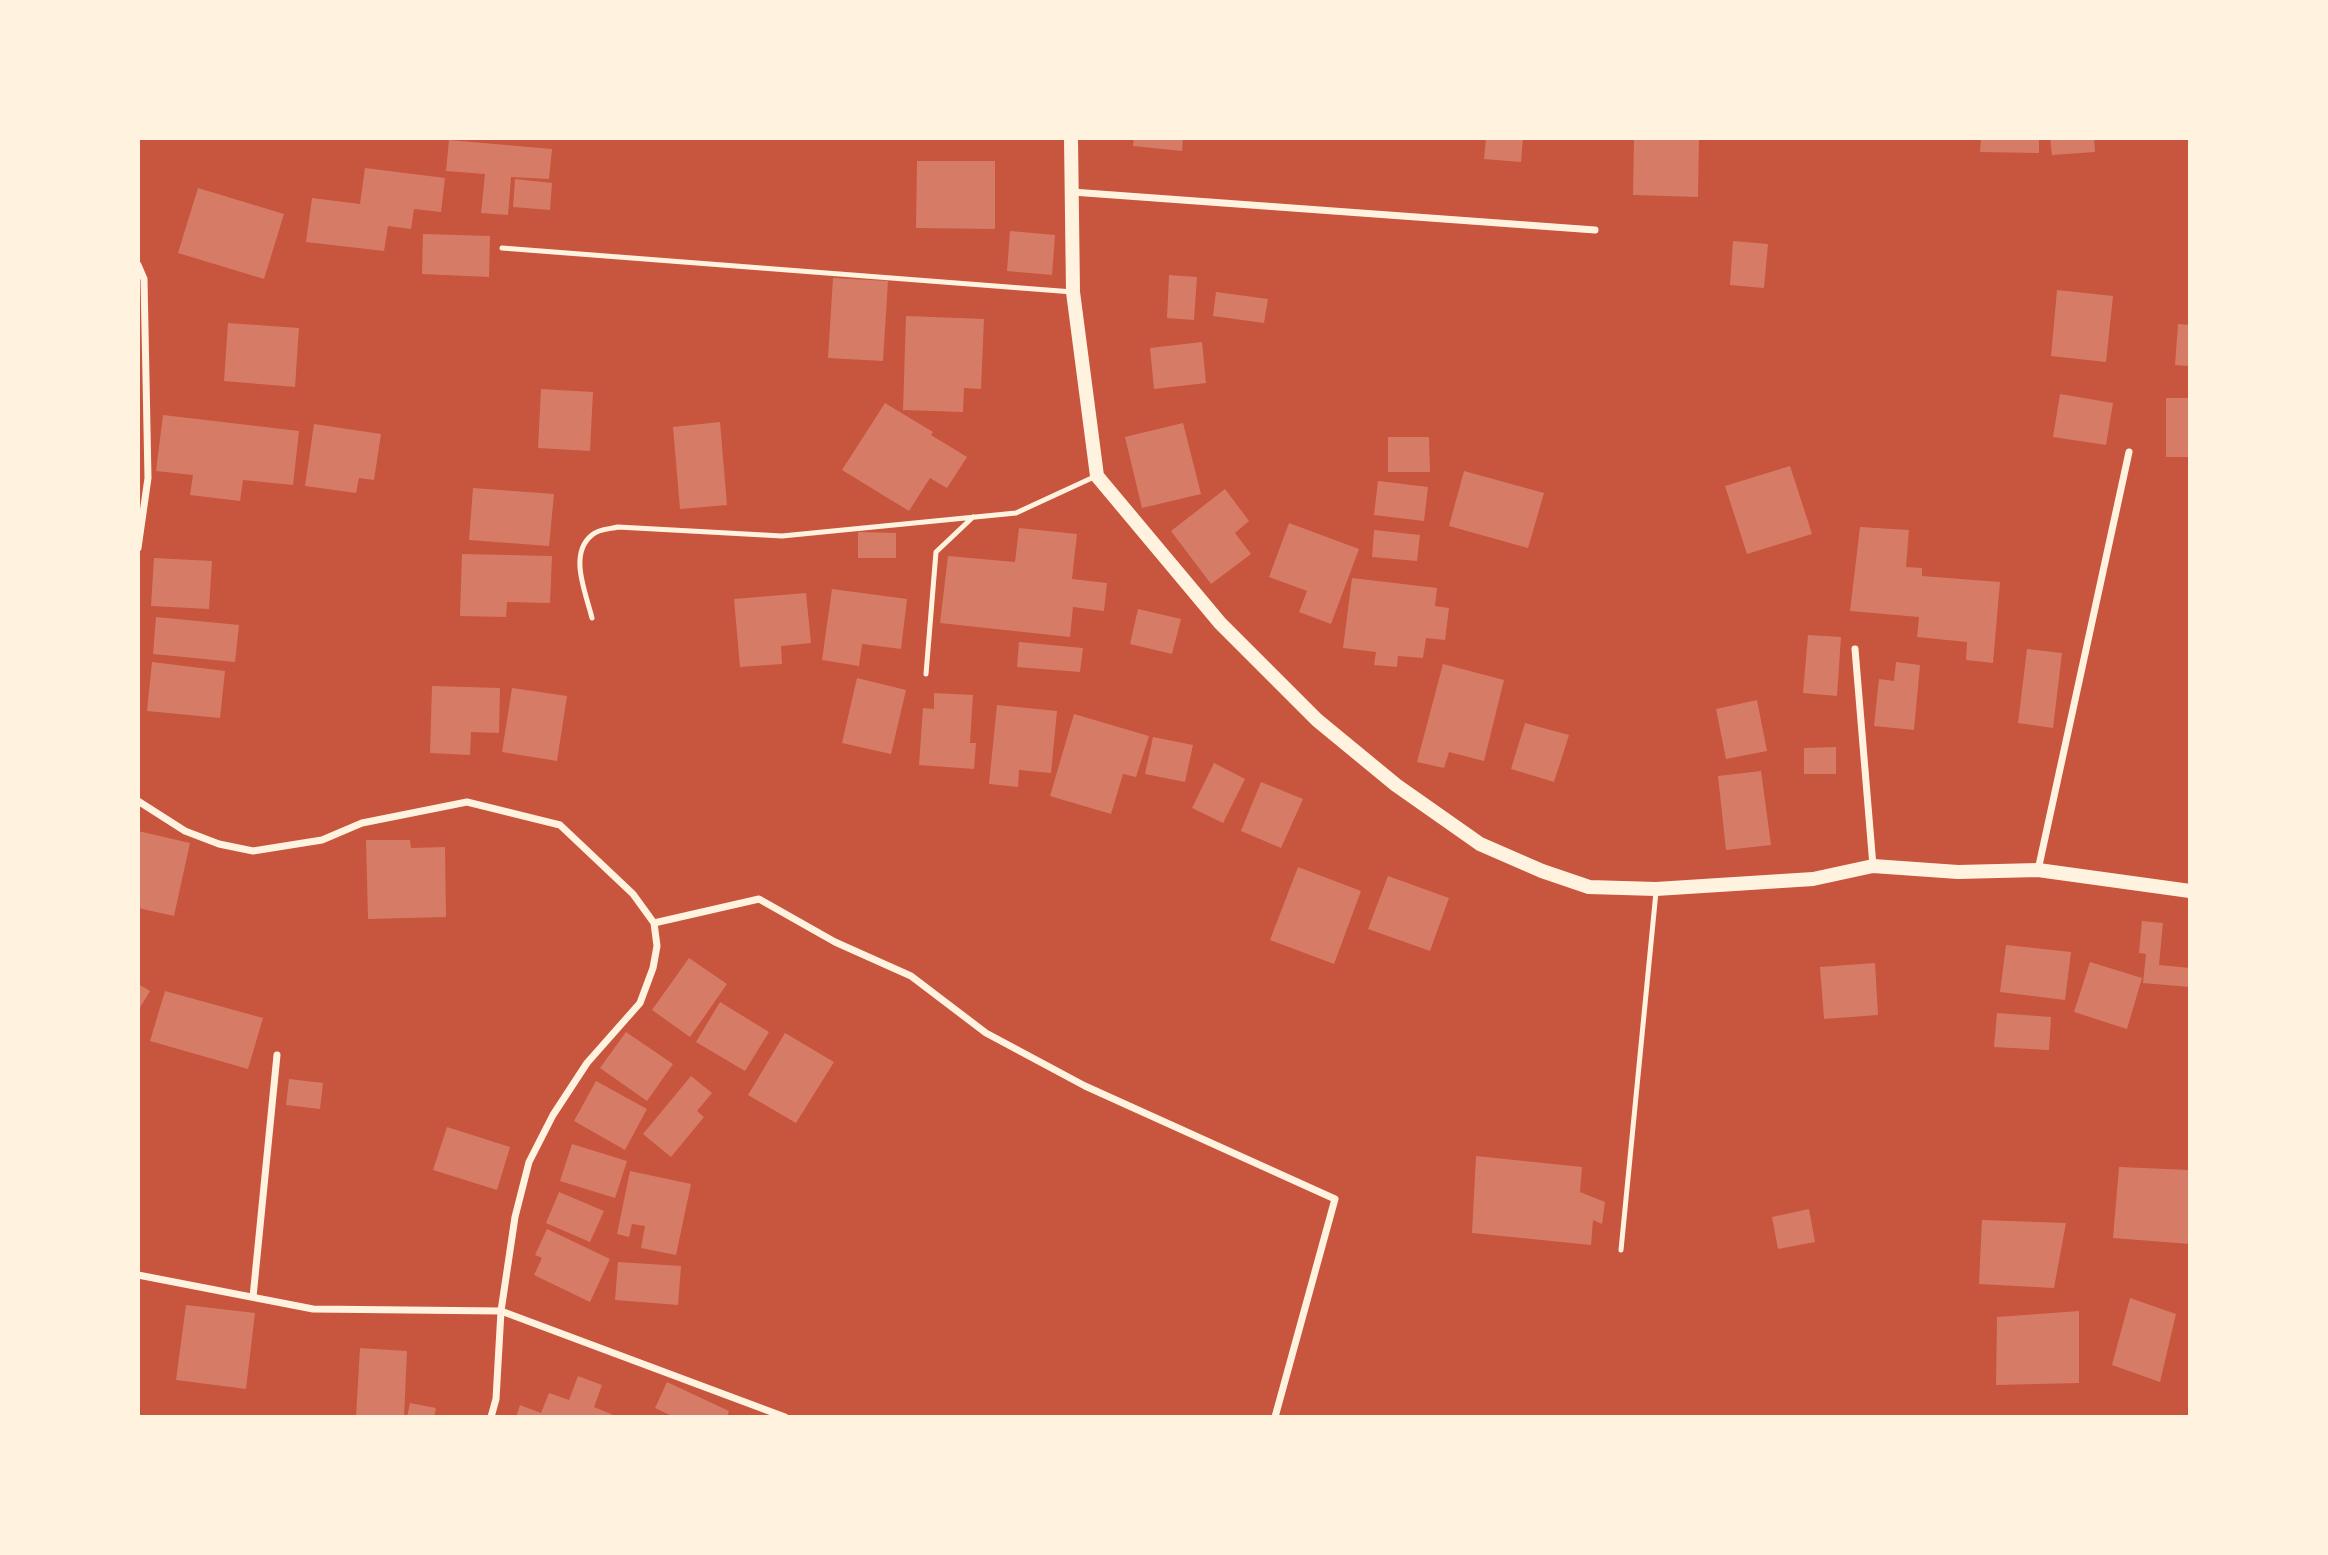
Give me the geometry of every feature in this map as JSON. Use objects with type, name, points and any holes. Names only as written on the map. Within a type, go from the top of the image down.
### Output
[{"type":"main road","points":[[1071,138],[1073,292],[1097,476],[1220,623],[1317,720],[1396,785],[1480,844],[1542,871],[1590,887],[1656,888],[1813,879],[1873,866],[1958,872],[2038,870],[2190,891]]},
{"type":"street","points":[[1071,192],[1595,230]]},
{"type":"street","points":[[138,265],[144,278],[148,478],[138,548]]},
{"type":"street","points":[[2038,870],[2129,452]]},
{"type":"street","points":[[1855,649],[1873,866]]},
{"type":"street","points":[[138,801],[185,831],[219,844],[253,851],[322,840],[362,823],[467,802],[560,825],[633,894],[654,923],[657,946],[653,968],[640,1003],[587,1063],[553,1115],[529,1162],[514,1217],[502,1311],[496,1399],[491,1417]]},
{"type":"street","points":[[654,923],[759,899],[835,942],[911,976],[986,1033],[1085,1086],[1335,1199],[1275,1417]]},
{"type":"street","points":[[253,1297],[277,1055]]},
{"type":"street","points":[[138,1275],[313,1309],[502,1311],[785,1417]]},
{"type":"lane","points":[[502,248],[1073,292]]},
{"type":"lane","points":[[592,618],[579,562],[582,546],[594,533],[618,527],[782,536],[1016,513],[1097,476]]},
{"type":"lane","points":[[926,674],[936,552],[973,517]]},
{"type":"lane","points":[[1621,1250],[1656,888]]},
{"type":"building","points":[[1134,138],[1183,138],[1182,151],[1133,146]]},
{"type":"building","points":[[1486,138],[1523,138],[1521,162],[1484,159]]},
{"type":"building","points":[[1634,138],[1699,138],[1698,197],[1633,195]]},
{"type":"building","points":[[1981,138],[2039,138],[2039,153],[1980,152]]},
{"type":"building","points":[[2050,138],[2094,138],[2095,152],[2052,155]]},
{"type":"building","points":[[449,140],[552,149],[549,179],[511,177],[508,215],[481,213],[485,174],[446,171]]},
{"type":"building","points":[[917,161],[995,161],[995,229],[916,228]]},
{"type":"building","points":[[365,168],[445,178],[441,212],[414,209],[411,229],[388,226],[384,251],[306,242],[312,198],[360,204]]},
{"type":"building","points":[[515,179],[552,183],[550,210],[513,207]]},
{"type":"building","points":[[198,188],[284,214],[264,279],[178,253]]},
{"type":"building","points":[[1010,231],[1055,235],[1052,275],[1007,271]]},
{"type":"building","points":[[423,234],[490,236],[489,277],[422,274]]},
{"type":"building","points":[[1733,241],[1768,244],[1764,288],[1730,285]]},
{"type":"building","points":[[1169,275],[1197,277],[1194,320],[1167,318]]},
{"type":"building","points":[[833,278],[888,281],[883,361],[828,358]]},
{"type":"building","points":[[2057,290],[2113,296],[2106,362],[2051,356]]},
{"type":"building","points":[[1216,292],[1268,299],[1264,323],[1213,316]]},
{"type":"building","points":[[906,316],[984,319],[981,389],[964,388],[963,412],[903,410]]},
{"type":"building","points":[[228,323],[299,328],[295,387],[224,381]]},
{"type":"building","points":[[2178,324],[2190,325],[2190,366],[2175,365]]},
{"type":"building","points":[[1202,342],[1206,383],[1154,389],[1150,348]]},
{"type":"building","points":[[541,389],[593,392],[590,451],[538,448]]},
{"type":"building","points":[[2060,394],[2113,403],[2106,445],[2053,437]]},
{"type":"building","points":[[2166,398],[2190,398],[2190,457],[2166,457]]},
{"type":"building","points":[[885,403],[933,432],[931,435],[967,457],[947,488],[930,478],[909,511],[842,470]]},
{"type":"building","points":[[163,415],[299,431],[293,485],[243,480],[240,501],[190,495],[193,475],[156,471]]},
{"type":"building","points":[[720,422],[727,505],[680,509],[673,427]]},
{"type":"building","points":[[1183,423],[1201,494],[1142,508],[1125,437]]},
{"type":"building","points":[[314,424],[381,434],[374,480],[359,478],[356,493],[305,486]]},
{"type":"building","points":[[1388,437],[1429,437],[1430,472],[1388,472]]},
{"type":"building","points":[[1790,466],[1812,534],[1747,554],[1725,486]]},
{"type":"building","points":[[1464,471],[1544,493],[1528,548],[1449,526]]},
{"type":"building","points":[[1378,481],[1428,487],[1424,521],[1374,515]]},
{"type":"building","points":[[473,488],[554,494],[549,546],[469,540]]},
{"type":"building","points":[[1225,489],[1249,521],[1235,533],[1251,554],[1211,584],[1171,531]]},
{"type":"building","points":[[1289,523],[1359,549],[1331,624],[1299,612],[1307,591],[1269,577]]},
{"type":"building","points":[[1860,527],[1909,530],[1906,567],[1922,568],[1922,576],[2000,582],[1993,663],[1966,660],[1967,642],[1917,637],[1919,617],[1850,611]]},
{"type":"building","points":[[1019,528],[1077,534],[1072,579],[1107,583],[1104,611],[1073,607],[1070,637],[940,623],[948,556],[1015,562]]},
{"type":"building","points":[[1374,530],[1420,535],[1417,561],[1372,557]]},
{"type":"building","points":[[858,532],[896,533],[896,558],[858,558]]},
{"type":"building","points":[[462,554],[552,556],[550,603],[507,602],[506,617],[460,616]]},
{"type":"building","points":[[154,558],[212,561],[209,609],[151,606]]},
{"type":"building","points":[[1352,578],[1437,588],[1435,606],[1449,608],[1445,640],[1426,638],[1423,658],[1398,656],[1397,667],[1374,665],[1376,652],[1343,648]]},
{"type":"building","points":[[832,589],[907,599],[901,649],[862,644],[859,666],[822,660]]},
{"type":"building","points":[[806,593],[811,643],[781,646],[782,664],[740,667],[734,599]]},
{"type":"building","points":[[1138,609],[1181,619],[1172,654],[1130,644]]},
{"type":"building","points":[[156,617],[239,625],[235,662],[153,654]]},
{"type":"building","points":[[1808,635],[1841,637],[1837,696],[1803,693]]},
{"type":"building","points":[[1019,642],[1083,648],[1080,672],[1017,667]]},
{"type":"building","points":[[2027,649],[2062,653],[2053,728],[2018,723]]},
{"type":"building","points":[[152,662],[225,671],[220,718],[147,711]]},
{"type":"building","points":[[1896,662],[1920,665],[1914,730],[1874,726],[1879,679],[1894,681]]},
{"type":"building","points":[[1443,664],[1504,680],[1484,761],[1449,752],[1444,768],[1417,762]]},
{"type":"building","points":[[857,678],[906,690],[891,754],[842,743]]},
{"type":"building","points":[[432,686],[500,688],[499,733],[471,732],[470,755],[430,753]]},
{"type":"building","points":[[512,688],[567,696],[557,761],[502,752]]},
{"type":"building","points":[[934,693],[973,695],[970,743],[976,743],[974,769],[919,765],[923,708],[934,709]]},
{"type":"building","points":[[1757,700],[1767,751],[1726,759],[1716,709]]},
{"type":"building","points":[[997,705],[1057,711],[1051,773],[1019,770],[1018,787],[989,784]]},
{"type":"building","points":[[1074,714],[1149,736],[1136,777],[1123,774],[1111,814],[1050,796]]},
{"type":"building","points":[[1525,723],[1569,735],[1554,782],[1511,769]]},
{"type":"building","points":[[1153,737],[1193,745],[1185,782],[1145,774]]},
{"type":"building","points":[[1836,747],[1836,774],[1804,774],[1804,748]]},
{"type":"building","points":[[1214,763],[1245,779],[1223,823],[1192,808]]},
{"type":"building","points":[[1761,771],[1771,845],[1726,850],[1718,776]]},
{"type":"building","points":[[1261,782],[1303,799],[1281,848],[1241,831]]},
{"type":"building","points":[[138,831],[190,843],[174,916],[138,908]]},
{"type":"building","points":[[366,840],[410,840],[411,848],[445,847],[446,917],[368,919]]},
{"type":"building","points":[[1298,867],[1361,891],[1334,964],[1270,940]]},
{"type":"building","points":[[1388,876],[1449,898],[1430,951],[1368,929]]},
{"type":"building","points":[[2142,921],[2163,923],[2159,965],[2190,968],[2190,987],[2143,983],[2146,954],[2139,953]]},
{"type":"building","points":[[2006,945],[2071,952],[2065,1000],[2000,992]]},
{"type":"building","points":[[689,958],[727,984],[690,1037],[652,1010]]},
{"type":"building","points":[[2090,962],[2142,978],[2127,1029],[2074,1012]]},
{"type":"building","points":[[1875,963],[1878,1015],[1824,1019],[1820,967]]},
{"type":"building","points":[[138,984],[150,991],[138,1011]]},
{"type":"building","points":[[165,991],[263,1018],[248,1069],[150,1041]]},
{"type":"building","points":[[720,1002],[769,1032],[745,1071],[696,1042]]},
{"type":"building","points":[[1997,1013],[2051,1017],[2049,1050],[1994,1047]]},
{"type":"building","points":[[626,1032],[673,1064],[647,1101],[600,1068]]},
{"type":"building","points":[[785,1033],[834,1062],[796,1123],[748,1095]]},
{"type":"building","points":[[691,1076],[712,1093],[697,1111],[704,1117],[671,1157],[643,1134]]},
{"type":"building","points":[[289,1079],[323,1083],[320,1109],[286,1105]]},
{"type":"building","points":[[596,1081],[647,1109],[625,1150],[574,1121]]},
{"type":"building","points":[[447,1127],[510,1147],[497,1190],[433,1170]]},
{"type":"building","points":[[572,1144],[627,1161],[615,1198],[560,1181]]},
{"type":"building","points":[[1476,1156],[1582,1167],[1580,1192],[1605,1202],[1602,1224],[1593,1220],[1591,1245],[1472,1233]]},
{"type":"building","points":[[2119,1167],[2190,1170],[2190,1244],[2113,1238]]},
{"type":"building","points":[[630,1171],[691,1184],[676,1255],[641,1248],[645,1226],[632,1224],[629,1237],[617,1234]]},
{"type":"building","points":[[559,1192],[604,1211],[590,1242],[546,1223]]},
{"type":"building","points":[[1809,1209],[1815,1242],[1778,1249],[1772,1217]]},
{"type":"building","points":[[1982,1220],[2066,1223],[2054,1288],[1979,1284]]},
{"type":"building","points":[[547,1229],[610,1259],[590,1302],[534,1275],[542,1258],[535,1255]]},
{"type":"building","points":[[618,1262],[681,1266],[678,1305],[615,1300]]},
{"type":"building","points":[[2130,1298],[2176,1314],[2160,1382],[2112,1365]]},
{"type":"building","points":[[186,1305],[255,1313],[246,1389],[176,1380]]},
{"type":"building","points":[[2079,1311],[2079,1383],[1996,1385],[1997,1317]]},
{"type":"building","points":[[360,1348],[407,1351],[404,1417],[356,1417]]},
{"type":"building","points":[[578,1376],[602,1385],[594,1407],[618,1417],[516,1417],[520,1405],[541,1413],[549,1393],[569,1400]]},
{"type":"building","points":[[667,1382],[729,1411],[727,1417],[674,1417],[655,1408]]},
{"type":"building","points":[[410,1403],[436,1408],[434,1417],[407,1417]]}]
